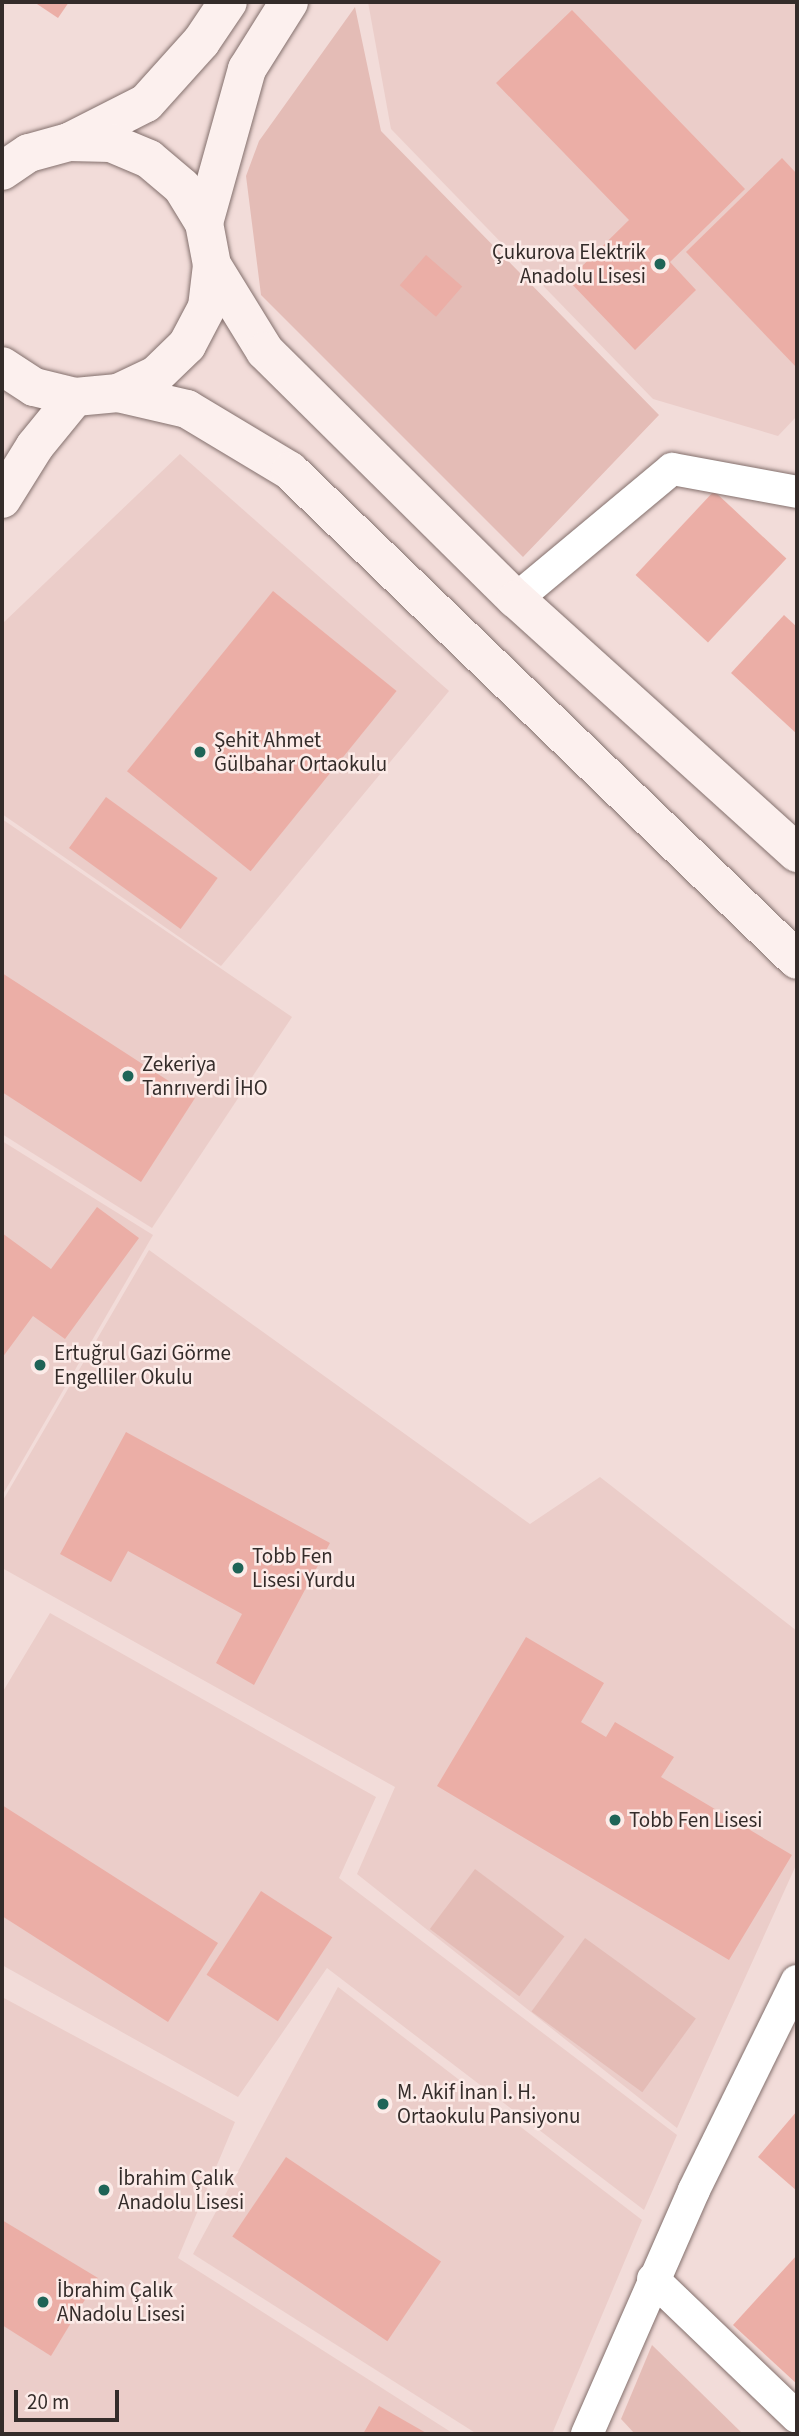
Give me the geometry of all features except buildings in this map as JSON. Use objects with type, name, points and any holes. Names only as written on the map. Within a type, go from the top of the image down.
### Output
[{"type":"main road","points":[[11,157],[69,142],[146,103],[201,42],[228,2]]},
{"type":"main road","points":[[204,223],[247,69],[289,2]]},
{"type":"main road","points":[[69,142],[111,143],[149,159],[182,187],[204,223],[212,265],[207,307],[187,345],[156,375],[118,393]]},
{"type":"main road","points":[[212,265],[265,351],[516,599],[797,853]]},
{"type":"main road","points":[[2,366],[34,387],[75,397],[118,393],[187,409],[290,471],[797,960]]},
{"type":"main road","points":[[2,499],[35,446],[75,397]]},
{"type":"street","points":[[516,599],[673,469],[797,492]]},
{"type":"street","points":[[592,2431],[653,2279],[797,1983]]},
{"type":"street","points":[[653,2279],[797,2417]]},
{"type":"shaded area","name":"Çukurova Elektrik Anadolu Lisesi","points":[[368,2],[797,2],[797,416],[778,436],[653,399],[391,129]]},
{"type":"shaded area","points":[[355,7],[381,131],[659,415],[523,557],[261,295],[246,176],[259,141]]},
{"type":"shaded area","name":"Şehit Ahmet Gülbahar Ortaokulu","points":[[180,454],[449,691],[221,966],[2,814],[2,624]]},
{"type":"shaded area","name":"Zekeriya Tanrıverdi İHO","points":[[2,819],[292,1017],[152,1228],[2,1134]]},
{"type":"shaded area","name":"Ertuğrul Gazi Görme Engelliler Okulu","points":[[2,1141],[153,1235],[2,1496]]},
{"type":"shaded area","points":[[149,1250],[530,1524],[600,1477],[797,1631],[797,1863],[677,2128],[357,1874],[395,1787],[2,1568],[2,1502]]},
{"type":"shaded area","points":[[50,1613],[376,1797],[339,1878],[677,2135],[644,2210],[327,1968],[238,2097],[2,1965],[2,1693]]},
{"type":"shaded area","points":[[475,1869],[564,1936],[519,1996],[430,1929]]},
{"type":"shaded area","points":[[585,1938],[696,2019],[642,2092],[532,2012]]},
{"type":"shaded area","name":"M. Akif İnan İ. H. Ortaokulu Pansiyonu","points":[[338,1987],[642,2220],[552,2434],[477,2434],[193,2254]]},
{"type":"shaded area","name":"İbrahim Çalık Anadolu Lisesi","points":[[2,1997],[235,2122],[178,2258],[454,2434],[2,2434]]},
{"type":"shaded area","points":[[652,2345],[743,2434],[635,2434],[621,2419]]},
{"type":"place","name":"Çukurova Elektrik Anadolu Lisesi","points":[[660,264]]},
{"type":"place","name":"Şehit Ahmet Gülbahar Ortaokulu","points":[[200,752]]},
{"type":"place","name":"Zekeriya Tanrıverdi İHO","points":[[128,1076]]},
{"type":"place","name":"Ertuğrul Gazi Görme Engelliler Okulu","points":[[40,1365]]},
{"type":"place","name":"Tobb Fen Lisesi Yurdu","points":[[238,1568]]},
{"type":"place","name":"Tobb Fen Lisesi","points":[[615,1820]]},
{"type":"place","name":"M. Akif İnan İ. H. Ortaokulu Pansiyonu","points":[[383,2104]]},
{"type":"place","name":"İbrahim Çalık Anadolu Lisesi","points":[[104,2190]]},
{"type":"place","name":"İbrahim Çalık ANadolu Lisesi","points":[[43,2302]]}]
